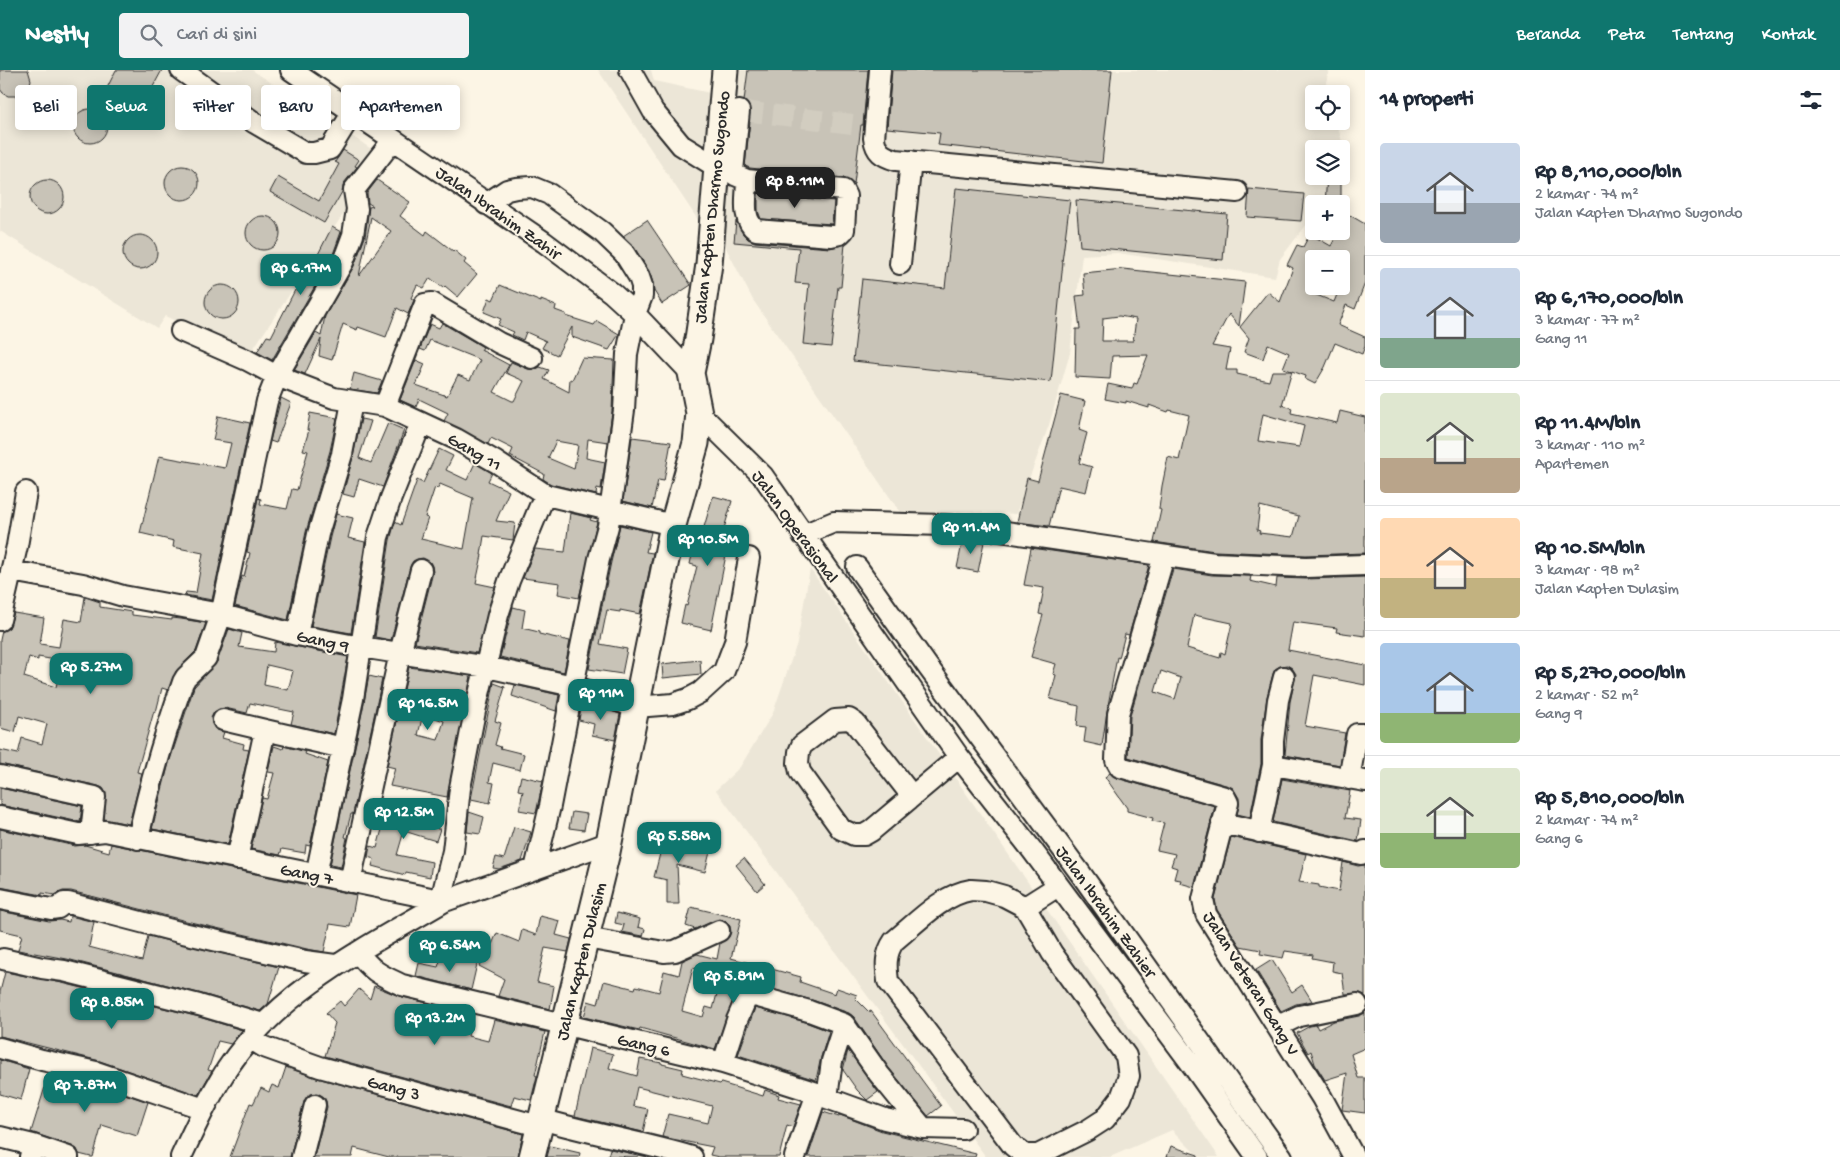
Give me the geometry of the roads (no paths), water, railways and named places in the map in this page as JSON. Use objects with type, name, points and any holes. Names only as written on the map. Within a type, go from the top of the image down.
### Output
[{"type":"main road","name":"Jalan Kapten Dharmo Sugondo","points":[[691,374],[709,264],[718,168],[735,110],[725,70]]},
{"type":"main road","points":[[691,374],[699,413]]},
{"type":"main road","name":"Jalan Kapten Dulasim","points":[[532,1157],[608,843],[673,525],[696,443],[699,413]]},
{"type":"street","points":[[181,70],[256,123],[306,153],[330,149],[342,130]]},
{"type":"street","name":"Jalan Ibrahim Zahir","points":[[292,70],[341,104]]},
{"type":"street","points":[[630,70],[653,111],[681,145],[718,168]]},
{"type":"street","points":[[880,70],[868,125],[875,148],[879,153],[896,160],[1237,192]]},
{"type":"street","points":[[735,110],[733,173],[739,178],[748,180],[843,190],[846,196],[844,230],[840,234],[831,236],[756,230],[751,226],[748,219],[748,180]]},
{"type":"street","name":"Jalan Ibrahim Zahir","points":[[379,130],[544,242],[612,293],[635,314],[691,374]]},
{"type":"street","points":[[138,839],[170,718],[183,682],[206,658],[221,616],[267,401],[277,376],[343,262],[353,235],[357,209],[354,190],[394,140]]},
{"type":"street","points":[[900,264],[911,162]]},
{"type":"street","points":[[486,204],[507,190],[532,187],[549,194],[602,232],[624,253],[639,276],[642,286],[642,296],[635,314],[627,354],[624,410],[608,526],[599,559],[550,806],[535,869]]},
{"type":"street","points":[[385,406],[427,303],[432,303],[499,344],[532,358]]},
{"type":"street","name":"Gang 11","points":[[181,331],[277,376],[334,398],[385,406],[456,439],[545,494],[673,525]]},
{"type":"street","points":[[297,635],[318,534],[342,454],[352,402]]},
{"type":"street","name":"Jalan Operasional","points":[[699,413],[763,476],[906,682]]},
{"type":"street","points":[[316,875],[343,748],[378,537],[391,498],[421,423]]},
{"type":"street","points":[[0,620],[17,546],[26,492]]},
{"type":"street","points":[[443,901],[453,851],[460,788],[476,710],[501,606],[545,494]]},
{"type":"street","points":[[803,535],[834,522],[943,525],[986,529],[1214,563],[1297,567],[1365,565]]},
{"type":"street","name":"Jalan Veteran Gang V","points":[[1164,556],[1118,714],[1116,760],[1120,766],[1225,797],[1228,803],[1203,899],[1206,914],[1322,1098],[1354,1157]]},
{"type":"street","points":[[636,707],[674,704],[688,699],[701,692],[724,671],[735,642],[749,558]]},
{"type":"street","name":"Jalan Operasional","points":[[857,567],[928,667]]},
{"type":"street","points":[[350,882],[400,654],[421,570]]},
{"type":"street","name":"Gang 9","points":[[11,571],[82,584],[123,596],[221,616],[297,635],[400,654],[487,667],[573,686],[636,707]]},
{"type":"street","points":[[906,682],[928,667]]},
{"type":"street","name":"Jalan Ibrahim Zahier","points":[[928,667],[1081,874],[1282,1157]]},
{"type":"street","points":[[1259,832],[1273,765],[1278,700],[1284,676]]},
{"type":"street","name":"Jalan Ibrahim Zahier","points":[[906,682],[959,757],[1032,850],[1193,1066],[1257,1157]]},
{"type":"street","points":[[912,796],[855,723],[849,719],[835,720],[802,745],[799,752],[800,772],[841,829],[846,833],[854,835],[864,835],[870,832],[959,757]]},
{"type":"street","points":[[223,720],[343,748]]},
{"type":"street","points":[[237,859],[265,730]]},
{"type":"street","points":[[1273,765],[1357,780],[1357,734],[1365,734]]},
{"type":"street","points":[[0,776],[95,797],[91,833]]},
{"type":"street","name":"Gang 7","points":[[0,817],[78,834],[104,831],[443,901]]},
{"type":"street","points":[[1222,824],[1361,854],[1365,851]]},
{"type":"street","points":[[1032,850],[1052,835]]},
{"type":"street","points":[[181,1157],[204,1109],[227,1068],[257,1032],[290,1000],[335,966],[443,901],[608,843]]},
{"type":"street","points":[[1025,907],[1058,886]]},
{"type":"street","points":[[962,891],[986,891],[1004,896],[1025,907],[1052,953],[1126,1056],[1129,1076],[1121,1098],[1105,1119],[1075,1137],[1038,1154],[1024,1155],[1013,1146],[888,981],[886,966],[888,949],[894,941],[945,900],[962,891]]},
{"type":"street","points":[[0,899],[51,909],[68,903],[183,933],[335,966]]},
{"type":"street","points":[[586,938],[664,952],[675,951],[719,931]]},
{"type":"street","name":"Gang 6","points":[[358,952],[365,962],[378,974],[402,984],[723,1063],[822,1096],[885,1120],[923,1128],[964,1129]]},
{"type":"street","name":"Gang 3","points":[[1,962],[64,971],[199,1006],[257,1032],[264,1047],[320,1067],[540,1123],[586,1132],[648,1151],[692,1157]]},
{"type":"street","points":[[723,1063],[737,1020],[747,997],[750,996],[809,1011],[844,1024],[879,1074],[923,1128]]},
{"type":"street","points":[[1278,1026],[1299,1016],[1357,1004]]},
{"type":"street","points":[[795,1157],[822,1096],[844,1024]]},
{"type":"street","points":[[0,1048],[96,1072],[204,1109]]},
{"type":"street","points":[[303,1157],[315,1105]]},
{"type":"street","points":[[0,1137],[32,1151],[68,1157]]},
{"type":"tunnel","points":[[743,111],[861,125]]}]
